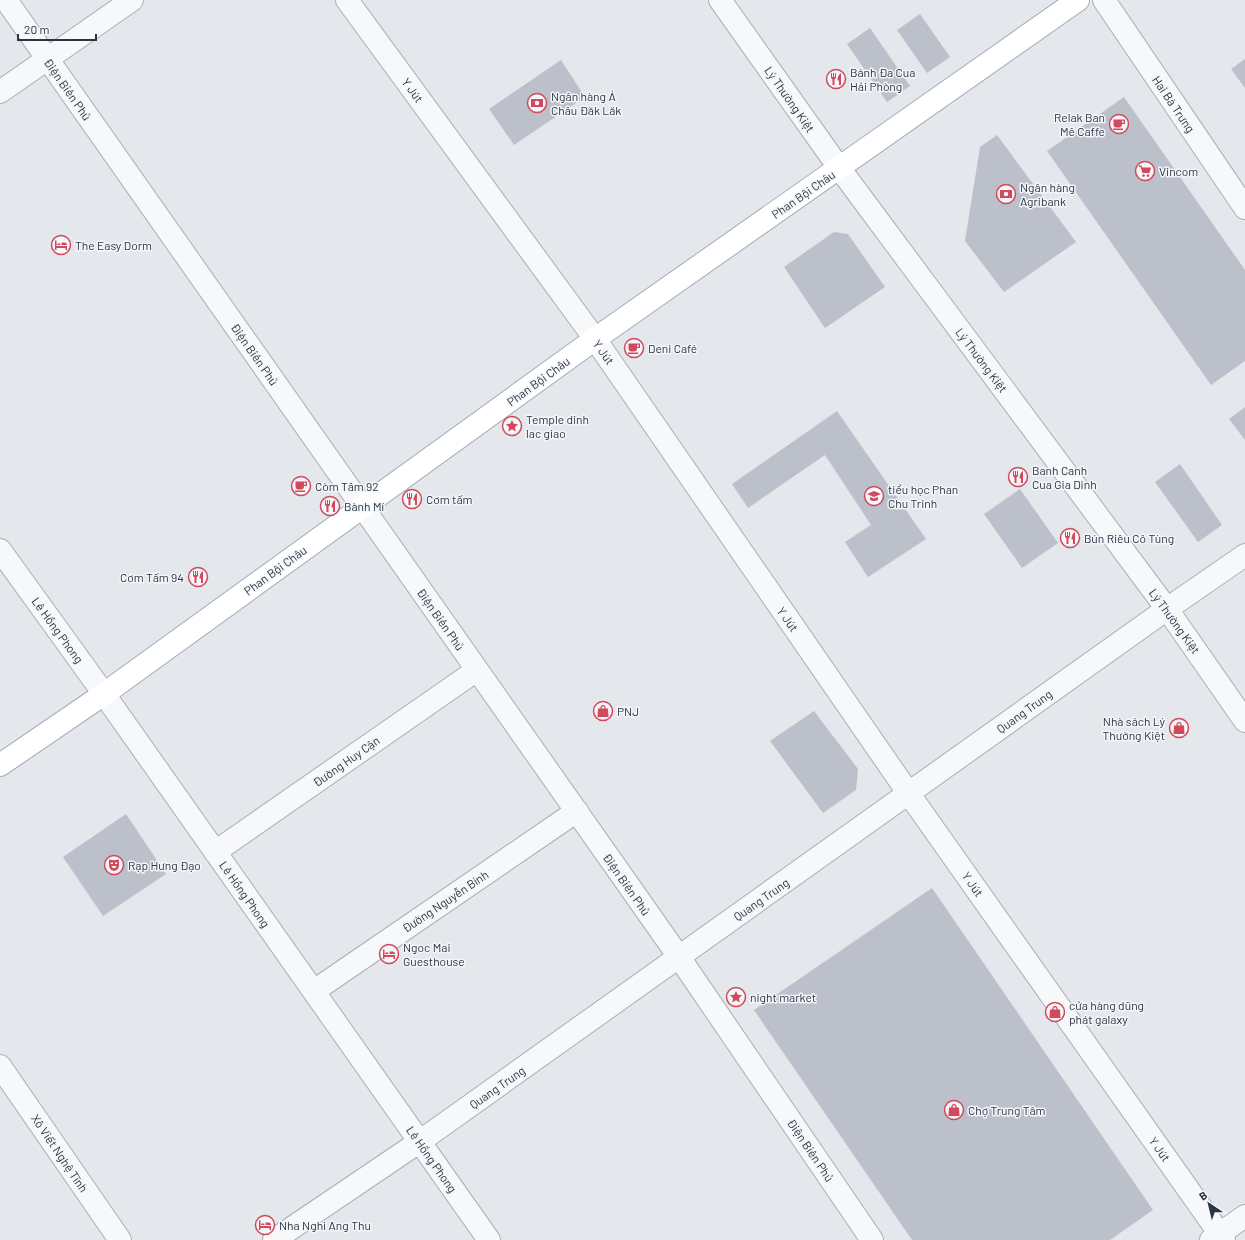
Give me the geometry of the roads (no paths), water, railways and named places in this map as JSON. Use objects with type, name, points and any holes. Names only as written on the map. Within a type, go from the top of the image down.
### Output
[{"type":"main road","name":"Phan Bội Châu","points":[[0,765],[104,694],[595,339],[840,169],[1078,0]]},
{"type":"street","name":"Điện Biên Phủ","points":[[6,0],[679,957],[872,1240]]},
{"type":"street","points":[[0,92],[132,0]]},
{"type":"street","name":"Y Jút","points":[[347,0],[595,339],[1218,1238]]},
{"type":"street","name":"Lý Thường Kiệt","points":[[720,0],[840,169],[1167,609],[1245,721]]},
{"type":"street","name":"Hai Bà Trưng","points":[[1104,0],[1245,208]]},
{"type":"street","name":"Lê Hồng Phong","points":[[0,550],[104,694],[419,1142],[490,1240]]},
{"type":"street","name":"Quang Trung","points":[[274,1240],[419,1142],[1245,555]]},
{"type":"street","name":"Đường Huy Cận","points":[[215,852],[477,670]]},
{"type":"street","name":"Đường Nguyễn Bính","points":[[314,991],[577,811]]},
{"type":"street","name":"Xô Viết Nghệ Tĩnh","points":[[0,1066],[120,1240]]},
{"type":"street","points":[[1218,1238],[1245,1216]]},
{"type":"place","name":"Bánh Đa Cua Hải Phòng","points":[[836,79]]},
{"type":"place","name":"Ngân hàng Á Châu Đăk Lăk","points":[[537,103]]},
{"type":"place","name":"Relak Ban Mê Caffe","points":[[1119,124]]},
{"type":"place","name":"Vincom","points":[[1145,171]]},
{"type":"place","name":"Ngân hàng Agribank","points":[[1006,194]]},
{"type":"place","name":"The Easy Dorm","points":[[61,245]]},
{"type":"place","name":"Deni Café","points":[[634,348]]},
{"type":"place","name":"Temple dinh lac giao","points":[[512,426]]},
{"type":"place","name":"Banh Canh Cua Gia Dinh","points":[[1018,477]]},
{"type":"place","name":"Còm Tâm 92","points":[[301,486]]},
{"type":"place","name":"tiểu học Phan Chu Trinh","points":[[874,496]]},
{"type":"place","name":"Cơm tấm","points":[[412,499]]},
{"type":"place","name":"Bành Mí","points":[[330,506]]},
{"type":"place","name":"Bún Riêu Cô Tùng","points":[[1070,538]]},
{"type":"place","name":"Cơm Tấm 94","points":[[198,577]]},
{"type":"place","name":"PNJ","points":[[603,711]]},
{"type":"place","name":"Nhà sách Lý Thường Kiệt","points":[[1179,728]]},
{"type":"place","name":"Rạp Hưng Đạo","points":[[114,865]]},
{"type":"place","name":"Ngoc Mai Guesthouse","points":[[389,954]]},
{"type":"place","name":"night market","points":[[736,997]]},
{"type":"place","name":"cửa hàng dũng phát galaxy","points":[[1055,1012]]},
{"type":"place","name":"Chợ Trung Tâm","points":[[954,1110]]},
{"type":"place","name":"Nha Nghi Ang Thu","points":[[265,1225]]}]
